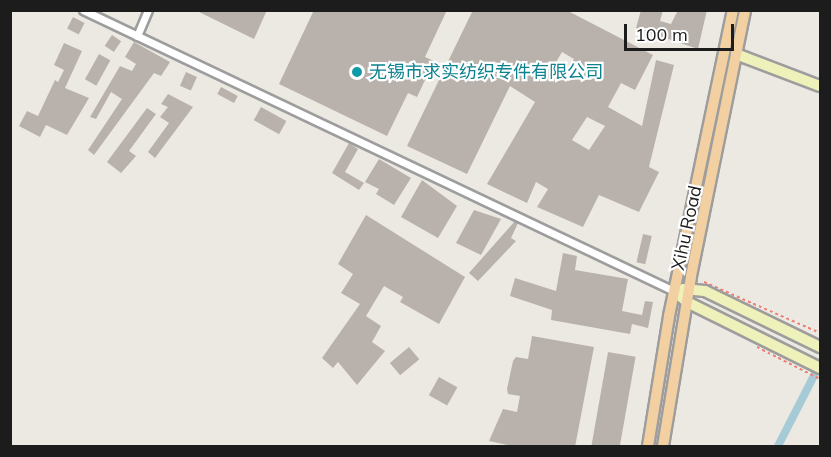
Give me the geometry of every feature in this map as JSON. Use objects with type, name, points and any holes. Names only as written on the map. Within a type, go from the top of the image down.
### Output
[{"type":"main road","name":"Xihu Road","points":[[648,447],[674,291],[733,10]]},
{"type":"main road","name":"Xihu Road","points":[[663,447],[687,302],[745,10]]},
{"type":"main road","points":[[736,54],[820,87]]},
{"type":"main road","points":[[674,291],[690,287],[819,346]]},
{"type":"main road","points":[[674,291],[687,302],[806,367],[820,368]]},
{"type":"street","points":[[83,10],[674,291]]},
{"type":"street","points":[[137,36],[148,10]]},
{"type":"path","points":[[690,287],[707,281],[820,333]]},
{"type":"path","points":[[806,367],[820,379]]},
{"type":"building","points":[[195,10],[267,10],[254,39]]},
{"type":"building","name":"无锡市求实纺织专件有限公司","points":[[314,10],[447,10],[425,57],[434,61],[417,97],[408,93],[387,136],[279,84]]},
{"type":"building","points":[[473,10],[566,10],[653,55],[635,90],[621,83],[608,107],[642,126],[656,60],[674,65],[649,167],[659,172],[639,212],[599,195],[583,227],[537,207],[548,189],[536,182],[527,203],[487,184],[535,102],[510,86],[467,174],[407,146]],"holes":[[[562,52],[574,59],[565,75],[552,69]],[[587,117],[605,126],[589,150],[572,140]]]},
{"type":"building","points":[[641,10],[663,10],[660,21],[671,24],[678,10],[707,10],[698,49],[636,28]]},
{"type":"building","points":[[73,17],[85,23],[79,34],[67,29]]},
{"type":"building","points":[[112,35],[121,41],[114,52],[105,46]]},
{"type":"building","points":[[134,42],[170,62],[161,76],[154,73],[94,155],[88,150],[122,99],[111,92],[96,119],[90,117],[120,66],[132,71],[136,64],[125,57]]},
{"type":"building","points":[[64,43],[82,51],[65,88],[89,98],[67,135],[46,125],[40,137],[19,126],[27,111],[38,116],[55,80],[58,82],[64,70],[54,65]]},
{"type":"building","points":[[99,54],[110,60],[96,86],[85,79]]},
{"type":"building","points":[[186,72],[197,77],[191,91],[180,86]]},
{"type":"building","points":[[221,87],[238,96],[234,103],[217,94]]},
{"type":"building","points":[[168,94],[193,107],[155,158],[148,152],[169,123],[160,117],[168,107],[161,104]]},
{"type":"building","points":[[261,107],[286,121],[279,134],[254,120]]},
{"type":"building","points":[[147,108],[156,114],[129,151],[136,156],[121,173],[107,162]]},
{"type":"building","points":[[349,143],[358,149],[345,172],[364,183],[359,190],[332,173]]},
{"type":"building","points":[[379,159],[411,178],[394,205],[376,194],[379,189],[365,182]]},
{"type":"building","points":[[422,180],[457,206],[438,238],[401,217]]},
{"type":"building","points":[[474,210],[501,219],[481,255],[456,243]]},
{"type":"building","points":[[366,215],[465,277],[439,324],[400,302],[403,297],[384,286],[366,316],[381,326],[372,342],[385,351],[357,385],[338,362],[333,368],[322,358],[360,304],[341,293],[353,274],[338,264]]},
{"type":"building","points":[[515,221],[518,223],[511,238],[516,241],[478,281],[469,273]]},
{"type":"building","points":[[643,234],[652,236],[645,264],[636,262]]},
{"type":"building","points":[[563,253],[577,256],[575,270],[628,279],[622,311],[642,315],[645,301],[653,302],[648,328],[632,324],[630,334],[551,320],[552,310],[510,296],[515,278],[556,291]]},
{"type":"building","points":[[532,336],[594,347],[575,447],[517,447],[489,441],[503,409],[517,412],[520,396],[508,394],[507,389],[513,361],[516,357],[528,359]]},
{"type":"building","points":[[409,347],[419,359],[400,375],[390,363]]},
{"type":"building","points":[[608,352],[636,357],[620,446],[591,446]]},
{"type":"building","points":[[439,377],[457,387],[447,406],[429,395]]},
{"type":"waterway","points":[[778,446],[820,364]]},
{"type":"place","name":"无锡市求实纺织专件有限公司","points":[[357,72]]}]
